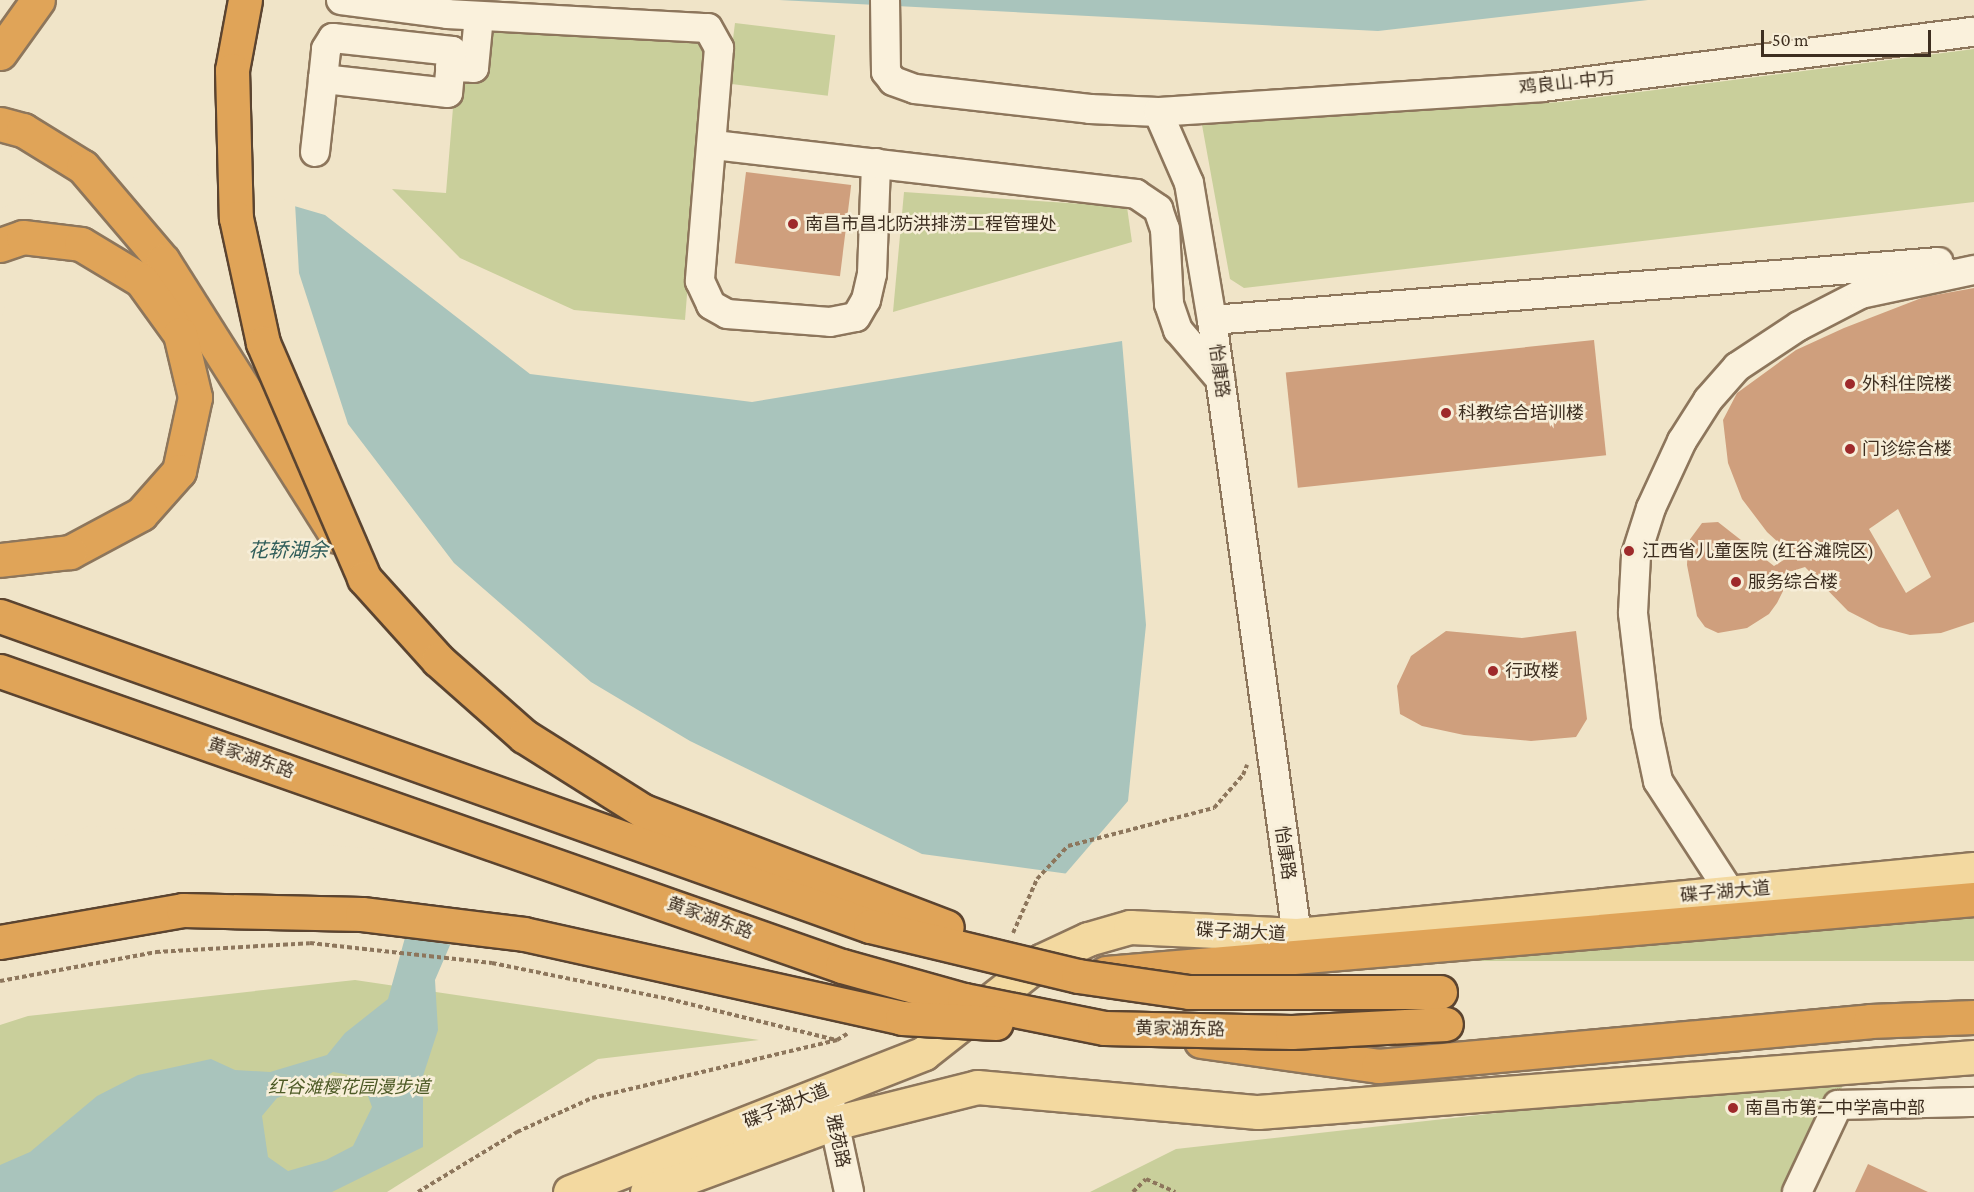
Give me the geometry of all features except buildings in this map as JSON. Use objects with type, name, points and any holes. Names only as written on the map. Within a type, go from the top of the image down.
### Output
[{"type":"highway","points":[[0,53],[38,0]]},
{"type":"highway","points":[[245,0],[232,70],[236,218],[263,343],[364,578]]},
{"type":"highway","points":[[0,124],[23,130],[83,167],[163,261],[251,406],[364,578],[438,660],[524,736],[643,811],[1078,975],[1974,899]]},
{"type":"highway","points":[[0,245],[23,237],[81,244],[141,280],[180,334],[195,397],[179,471],[141,514],[70,552],[0,560]]},
{"type":"highway","name":"黄家湖东路","points":[[0,616],[870,926],[1078,975],[1189,993],[1440,992],[1446,1024],[1292,1032],[1104,1028],[964,1000],[842,966],[0,671]]},
{"type":"highway","points":[[0,942],[183,910],[362,914],[524,934],[902,1018],[1104,1028],[1378,1066],[1870,1021],[1974,1017]]},
{"type":"main road","name":"碟子湖大道","points":[[570,1192],[827,1089],[924,1053],[1041,962],[1088,939],[1130,927],[1297,935],[1974,869]]},
{"type":"main road","name":"碟子湖大道","points":[[647,1192],[834,1123],[977,1087],[1258,1112],[1974,1056]]},
{"type":"street","points":[[341,0],[479,16],[708,28],[719,48],[714,144],[700,281],[711,305],[727,314],[830,322],[856,317],[866,300],[872,274],[876,163]]},
{"type":"street","points":[[885,0],[884,50],[889,76],[915,89],[1090,109],[1158,112]]},
{"type":"street","points":[[450,67],[474,68],[479,16]]},
{"type":"street","name":"鸡良山-中万","points":[[1158,112],[1542,87],[1974,32]]},
{"type":"street","points":[[315,152],[326,49],[333,38],[452,51],[448,93],[323,79]]},
{"type":"street","name":"怡康路","points":[[1158,112],[1189,183],[1212,320],[1297,935]]},
{"type":"street","points":[[714,144],[1136,194],[1158,209],[1165,229],[1169,304],[1178,330],[1220,380]]},
{"type":"street","points":[[1212,320],[1974,259]]},
{"type":"street","points":[[1730,892],[1658,781],[1646,724],[1633,613],[1636,555],[1651,508],[1682,441],[1707,400],[1737,367],[1798,326],[1861,294],[1974,270]]},
{"type":"street","name":"雅苑路","points":[[827,1089],[849,1192]]},
{"type":"street","points":[[1797,1192],[1838,1105],[1974,1102]]},
{"type":"path","points":[[0,981],[156,952],[310,943],[492,963],[669,999],[837,1040]]},
{"type":"path","points":[[1133,1192],[1146,1179],[1174,1192]]},
{"type":"green space","points":[[735,23],[835,35],[828,96],[728,84]]},
{"type":"green space","points":[[480,24],[707,43],[685,320],[574,310],[460,258],[392,189],[446,193],[456,71]]},
{"type":"green space","points":[[1974,49],[1974,202],[1244,288],[1230,279],[1202,125],[1561,102]]},
{"type":"green space","points":[[904,192],[1127,207],[1132,242],[893,312]]},
{"type":"green space","points":[[1443,914],[1974,914],[1974,961],[1443,961]]},
{"type":"green space","name":"红谷滩樱花园漫步道","points":[[355,980],[759,1040],[598,1059],[387,1192],[0,1192],[0,1025],[28,1016]]},
{"type":"green space","name":"南昌市第二中学高中部","points":[[1844,1083],[1791,1192],[1090,1192],[1176,1149],[1676,1093]]},
{"type":"water","points":[[779,0],[1648,0],[1378,31]]},
{"type":"water","name":"花轿湖余","points":[[184,174],[325,215],[530,374],[752,402],[1122,341],[1146,625],[1128,801],[1030,915],[488,857],[435,980],[438,1030],[423,1076],[423,1147],[332,1192],[0,1192],[0,1165],[30,1152],[97,1096],[138,1075],[211,1059],[235,1070],[270,1072],[327,1055],[345,1033],[388,999],[429,851],[0,336]],"holes":[[[333,1072],[361,1077],[372,1107],[353,1146],[326,1160],[288,1171],[268,1157],[262,1116],[277,1098],[307,1088]]]},
{"type":"pier","points":[[184,171],[295,203],[299,273],[348,424],[454,563],[591,682],[690,741],[922,854],[1069,874],[1030,918],[490,860],[453,945],[402,937],[425,853],[89,826],[0,860],[0,324],[10,287],[0,277],[0,209],[39,191]]},
{"type":"place","name":"南昌市昌北防洪排涝工程管理处","points":[[793,224]]},
{"type":"place","name":"外科住院楼","points":[[1850,384]]},
{"type":"place","name":"科教综合培训楼","points":[[1446,413]]},
{"type":"place","name":"门诊综合楼","points":[[1850,449]]},
{"type":"place","name":"江西省儿童医院 (红谷滩院区)","points":[[1629,551]]},
{"type":"place","name":"服务综合楼","points":[[1736,582]]},
{"type":"place","name":"行政楼","points":[[1493,671]]},
{"type":"place","name":"南昌市第二中学高中部","points":[[1733,1108]]}]
